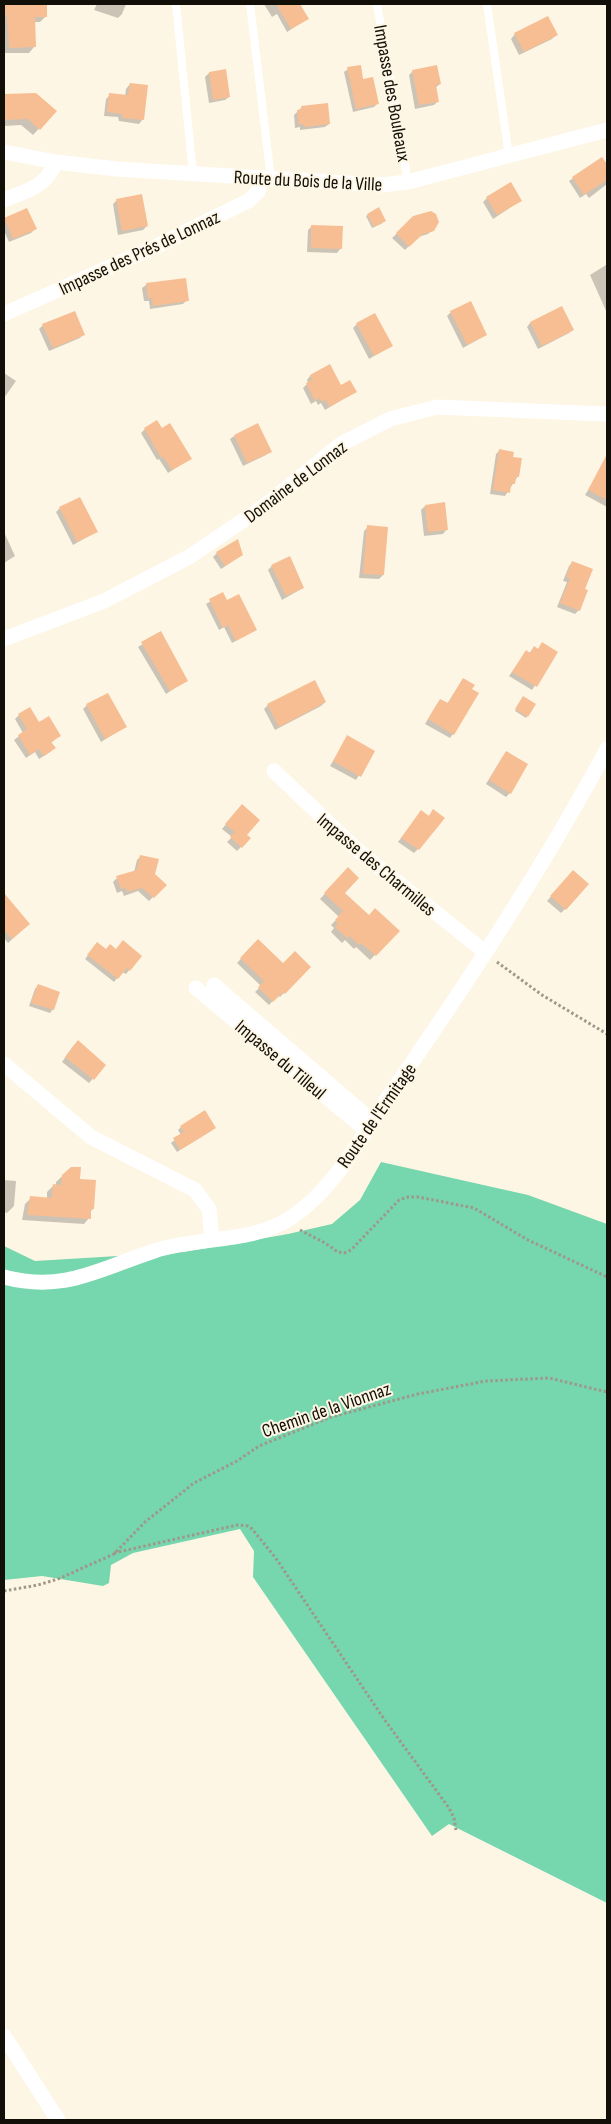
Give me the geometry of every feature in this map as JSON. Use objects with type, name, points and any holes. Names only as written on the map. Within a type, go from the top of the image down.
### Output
[{"type":"street","name":"Route du Bois de la Ville","points":[[4,152],[56,162],[193,174],[381,185],[408,182],[607,130]]},
{"type":"street","points":[[4,200],[44,182],[51,174],[56,162]]},
{"type":"street","name":"Impasse des Prés de Lonnaz","points":[[4,314],[147,251],[248,201],[258,192],[267,179]]},
{"type":"street","name":"Domaine de Lonnaz","points":[[4,639],[104,602],[189,557],[263,507],[341,444],[390,419],[437,407],[607,414]]},
{"type":"street","name":"Route de l'Ermitage","points":[[4,1277],[24,1282],[60,1282],[78,1279],[168,1247],[249,1234],[283,1222],[303,1208],[321,1191],[437,1028],[571,814],[607,749]]},
{"type":"street","name":"Impasse des Charmilles","points":[[274,771],[355,848],[485,952]]},
{"type":"street","points":[[214,985],[369,1126]]},
{"type":"street","name":"Impasse du Tilleul","points":[[196,988],[369,1126]]},
{"type":"street","points":[[4,1064],[91,1137],[194,1190],[209,1210],[212,1239]]},
{"type":"street","points":[[4,2036],[58,2120]]},
{"type":"lane","points":[[176,4],[193,174]]},
{"type":"lane","points":[[250,4],[267,179]]},
{"type":"lane","name":"Impasse des Bouleaux","points":[[377,4],[408,182]]},
{"type":"lane","points":[[487,4],[509,156]]},
{"type":"path","points":[[485,952],[542,995],[607,1034]]},
{"type":"path","points":[[283,1222],[325,1243],[338,1252],[344,1253],[351,1250],[399,1200],[408,1197],[418,1197],[458,1203],[474,1208],[528,1240],[607,1277]]},
{"type":"path","name":"Chemin de la Vionnaz","points":[[4,1591],[38,1585],[58,1579],[114,1554],[151,1516],[194,1483],[259,1446],[331,1418],[418,1394],[466,1384],[505,1380],[548,1378],[607,1392]]},
{"type":"path","points":[[114,1554],[237,1524],[248,1526],[275,1557],[384,1719],[449,1808],[454,1818],[456,1830]]},
{"type":"green space","points":[[381,1162],[528,1195],[607,1224],[607,1903],[449,1824],[432,1836],[253,1577],[254,1551],[240,1529],[133,1553],[111,1565],[109,1583],[103,1586],[42,1576],[4,1580],[4,1246],[35,1261],[184,1252],[288,1234],[332,1224],[360,1200]]},
{"type":"building","points":[[4,4],[47,4],[47,17],[35,17],[36,47],[9,48],[7,16],[4,13]]},
{"type":"building","points":[[276,4],[300,4],[309,19],[291,29]]},
{"type":"building","points":[[548,16],[558,35],[524,52],[514,33]]},
{"type":"building","points":[[361,65],[363,79],[373,77],[379,104],[356,109],[347,67]]},
{"type":"building","points":[[437,65],[441,84],[436,85],[439,102],[419,105],[412,70]]},
{"type":"building","points":[[226,69],[230,97],[213,100],[209,72]]},
{"type":"building","points":[[130,83],[148,85],[144,120],[122,118],[122,114],[107,112],[109,93],[128,95]]},
{"type":"building","points":[[36,93],[57,111],[40,130],[28,119],[4,120],[4,94]]},
{"type":"building","points":[[328,103],[330,124],[304,127],[304,124],[299,125],[297,110],[302,109],[301,106]]},
{"type":"building","points":[[602,157],[607,164],[607,180],[584,195],[572,177]]},
{"type":"building","points":[[511,182],[522,201],[497,215],[486,197]]},
{"type":"building","points":[[142,194],[148,226],[122,231],[116,199]]},
{"type":"building","points":[[379,207],[386,221],[374,227],[367,214]]},
{"type":"building","points":[[27,208],[37,229],[13,239],[4,218]]},
{"type":"building","points":[[431,211],[436,214],[439,222],[434,231],[423,234],[409,247],[396,233],[413,216]]},
{"type":"building","points":[[311,225],[343,226],[342,249],[311,248]]},
{"type":"building","points":[[186,278],[189,301],[153,306],[152,298],[148,298],[146,283]]},
{"type":"building","points":[[471,301],[487,335],[467,345],[450,311]]},
{"type":"building","points":[[562,306],[574,330],[542,346],[530,322]]},
{"type":"building","points":[[75,311],[85,335],[53,348],[42,324]]},
{"type":"building","points":[[375,313],[393,346],[374,356],[356,323]]},
{"type":"building","points":[[330,364],[341,385],[350,380],[357,392],[329,407],[326,400],[322,402],[320,398],[315,401],[306,383],[312,380],[310,375]]},
{"type":"building","points":[[157,420],[162,428],[170,423],[192,459],[172,470],[163,456],[161,458],[144,428]]},
{"type":"building","points":[[258,423],[272,452],[247,463],[234,435]]},
{"type":"building","points":[[499,449],[514,452],[513,457],[522,458],[519,477],[516,477],[515,484],[511,484],[510,493],[493,490]]},
{"type":"building","points":[[607,454],[607,500],[588,490]]},
{"type":"building","points":[[80,497],[98,532],[77,542],[59,507]]},
{"type":"building","points":[[445,502],[448,530],[428,532],[425,505]]},
{"type":"building","points":[[367,525],[388,527],[384,575],[363,574]]},
{"type":"building","points":[[238,539],[243,555],[225,566],[216,552]]},
{"type":"building","points":[[290,556],[304,588],[286,596],[271,565]]},
{"type":"building","points":[[572,561],[593,569],[585,589],[588,590],[580,611],[560,603],[570,578],[566,577]]},
{"type":"building","points":[[223,592],[227,600],[239,594],[257,630],[236,641],[228,625],[223,628],[209,599]]},
{"type":"building","points":[[161,631],[188,681],[170,691],[141,642]]},
{"type":"building","points":[[542,642],[558,652],[537,687],[512,672],[526,650],[530,653],[534,646],[538,649]]},
{"type":"building","points":[[463,678],[475,685],[472,689],[479,693],[454,735],[428,719],[440,699],[448,703]]},
{"type":"building","points":[[315,680],[326,702],[279,727],[267,704]]},
{"type":"building","points":[[108,693],[127,727],[105,739],[86,704]]},
{"type":"building","points":[[523,696],[536,704],[528,717],[515,709]]},
{"type":"building","points":[[30,707],[39,722],[49,716],[61,736],[51,742],[56,748],[44,756],[39,749],[30,755],[18,735],[27,729],[18,714]]},
{"type":"building","points":[[347,735],[375,751],[361,777],[333,761]]},
{"type":"building","points":[[506,751],[528,764],[511,794],[489,780]]},
{"type":"building","points":[[242,804],[260,820],[247,835],[251,838],[242,848],[230,837],[235,832],[225,824]]},
{"type":"building","points":[[433,809],[445,818],[419,850],[401,838],[421,810],[429,816]]},
{"type":"building","points":[[140,855],[159,859],[155,874],[167,885],[154,898],[142,888],[127,892],[126,888],[121,889],[116,876],[137,870]]},
{"type":"building","points":[[348,867],[359,878],[345,893],[369,915],[375,908],[400,931],[376,956],[361,943],[359,945],[350,936],[348,939],[335,927],[338,923],[335,920],[343,911],[324,893]]},
{"type":"building","points":[[573,870],[589,884],[566,910],[550,896]]},
{"type":"building","points":[[4,893],[30,924],[12,939],[4,930]]},
{"type":"building","points":[[258,939],[283,963],[295,951],[311,967],[285,994],[283,992],[273,1002],[258,987],[264,981],[240,958]]},
{"type":"building","points":[[123,940],[142,956],[130,971],[127,968],[118,979],[87,955],[97,942],[106,949],[110,944],[116,949]]},
{"type":"building","points":[[38,984],[60,992],[54,1010],[31,1003]]},
{"type":"building","points":[[78,1040],[106,1065],[94,1080],[65,1057]]},
{"type":"building","points":[[205,1110],[216,1128],[180,1150],[173,1138],[184,1132],[180,1126]]},
{"type":"building","points":[[71,1167],[81,1167],[80,1179],[96,1180],[94,1209],[91,1209],[91,1219],[27,1215],[30,1196],[52,1198],[53,1184],[61,1185],[62,1175]]}]
